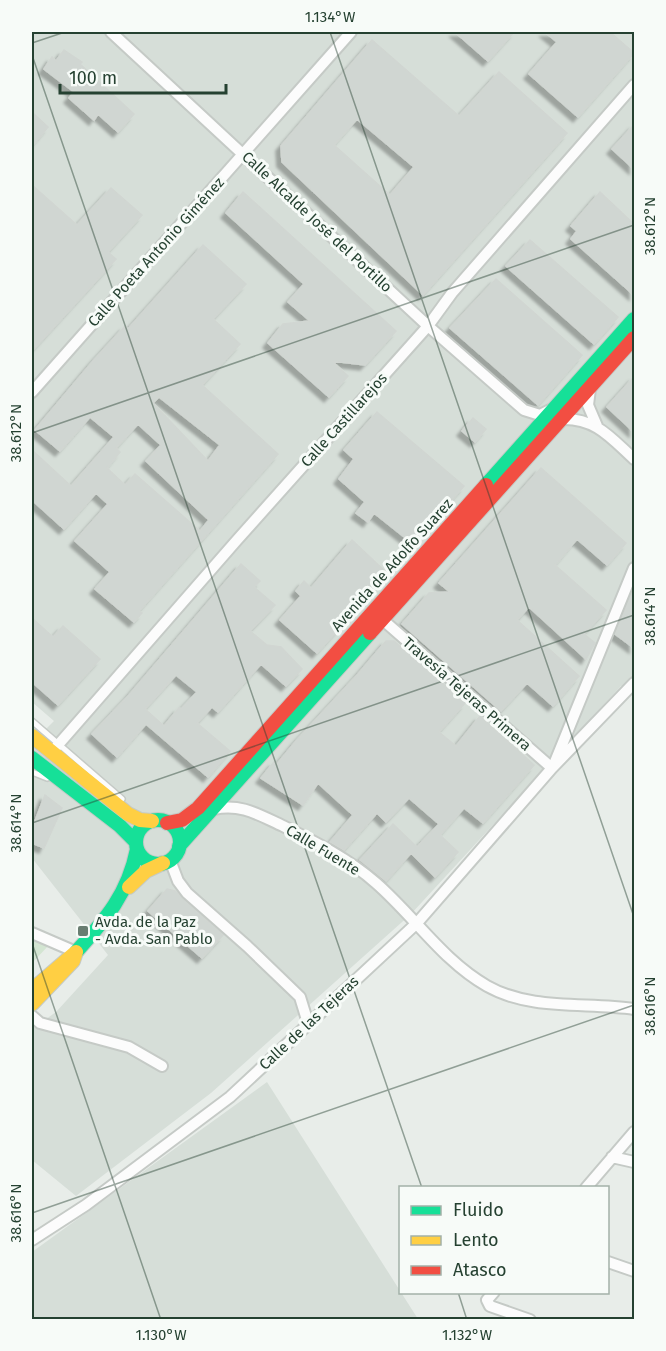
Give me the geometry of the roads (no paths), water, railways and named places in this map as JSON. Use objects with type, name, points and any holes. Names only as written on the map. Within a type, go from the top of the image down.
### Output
[{"type":"main road","name":"Avenida de Adolfo Suarez","points":[[179,846],[383,620],[560,412],[634,319]]},
{"type":"main road","name":"Avenida de Adolfo Suarez","points":[[160,822],[182,820],[198,808],[526,439],[590,389],[634,338]]},
{"type":"main road","points":[[32,736],[67,786],[120,826],[136,845],[140,855],[150,863],[166,862]]},
{"type":"main road","points":[[32,990],[76,952],[141,874],[166,862],[174,856],[179,846],[177,832],[160,822],[140,820],[128,814],[46,754]]},
{"type":"main road","points":[[125,891],[134,870],[139,831],[160,822]]},
{"type":"main road","points":[[32,1004],[73,961],[76,952]]},
{"type":"street","name":"Calle Alcalde José del Portillo","points":[[111,32],[429,326],[524,410]]},
{"type":"street","name":"Calle Poeta Antonio Giménez","points":[[32,392],[351,32]]},
{"type":"street","name":"Calle Castillarejos","points":[[46,754],[429,326],[453,293],[634,85]]},
{"type":"street","points":[[590,389],[588,405],[597,426]]},
{"type":"street","points":[[524,410],[540,415],[560,412],[597,426],[634,459]]},
{"type":"street","points":[[524,410],[529,429],[526,439]]},
{"type":"street","points":[[552,768],[634,568]]},
{"type":"street","name":"Travesía Tejeras Primera","points":[[383,620],[552,768]]},
{"type":"street","name":"Calle de las Tejeras","points":[[32,1239],[86,1205],[230,1097],[417,923],[552,768],[634,683]]},
{"type":"street","name":"Calle Fuente","points":[[214,809],[237,807],[258,814],[308,838],[343,859],[375,883],[417,923],[444,954],[486,986],[509,997],[534,1002],[634,1009]]},
{"type":"street","points":[[166,862],[188,893],[300,997],[308,1023]]},
{"type":"street","points":[[32,933],[76,952]]},
{"type":"street","points":[[32,1016],[40,1023],[129,1047],[162,1066]]},
{"type":"street","points":[[588,1186],[634,1132]]},
{"type":"street","points":[[612,1157],[634,1161]]},
{"type":"street","points":[[609,1262],[634,1271]]},
{"type":"street","points":[[493,1294],[487,1300],[490,1306],[530,1320]]},
{"type":"lane","points":[[32,721],[46,754]]},
{"type":"lane","points":[[32,750],[46,754],[126,802]]},
{"type":"lane","points":[[56,769],[120,826]]},
{"type":"lane","points":[[32,772],[67,786]]},
{"type":"lane","points":[[132,808],[160,822]]},
{"type":"place","name":"Avda. de la Paz - Avda. San Pablo","points":[[83,931]]}]
